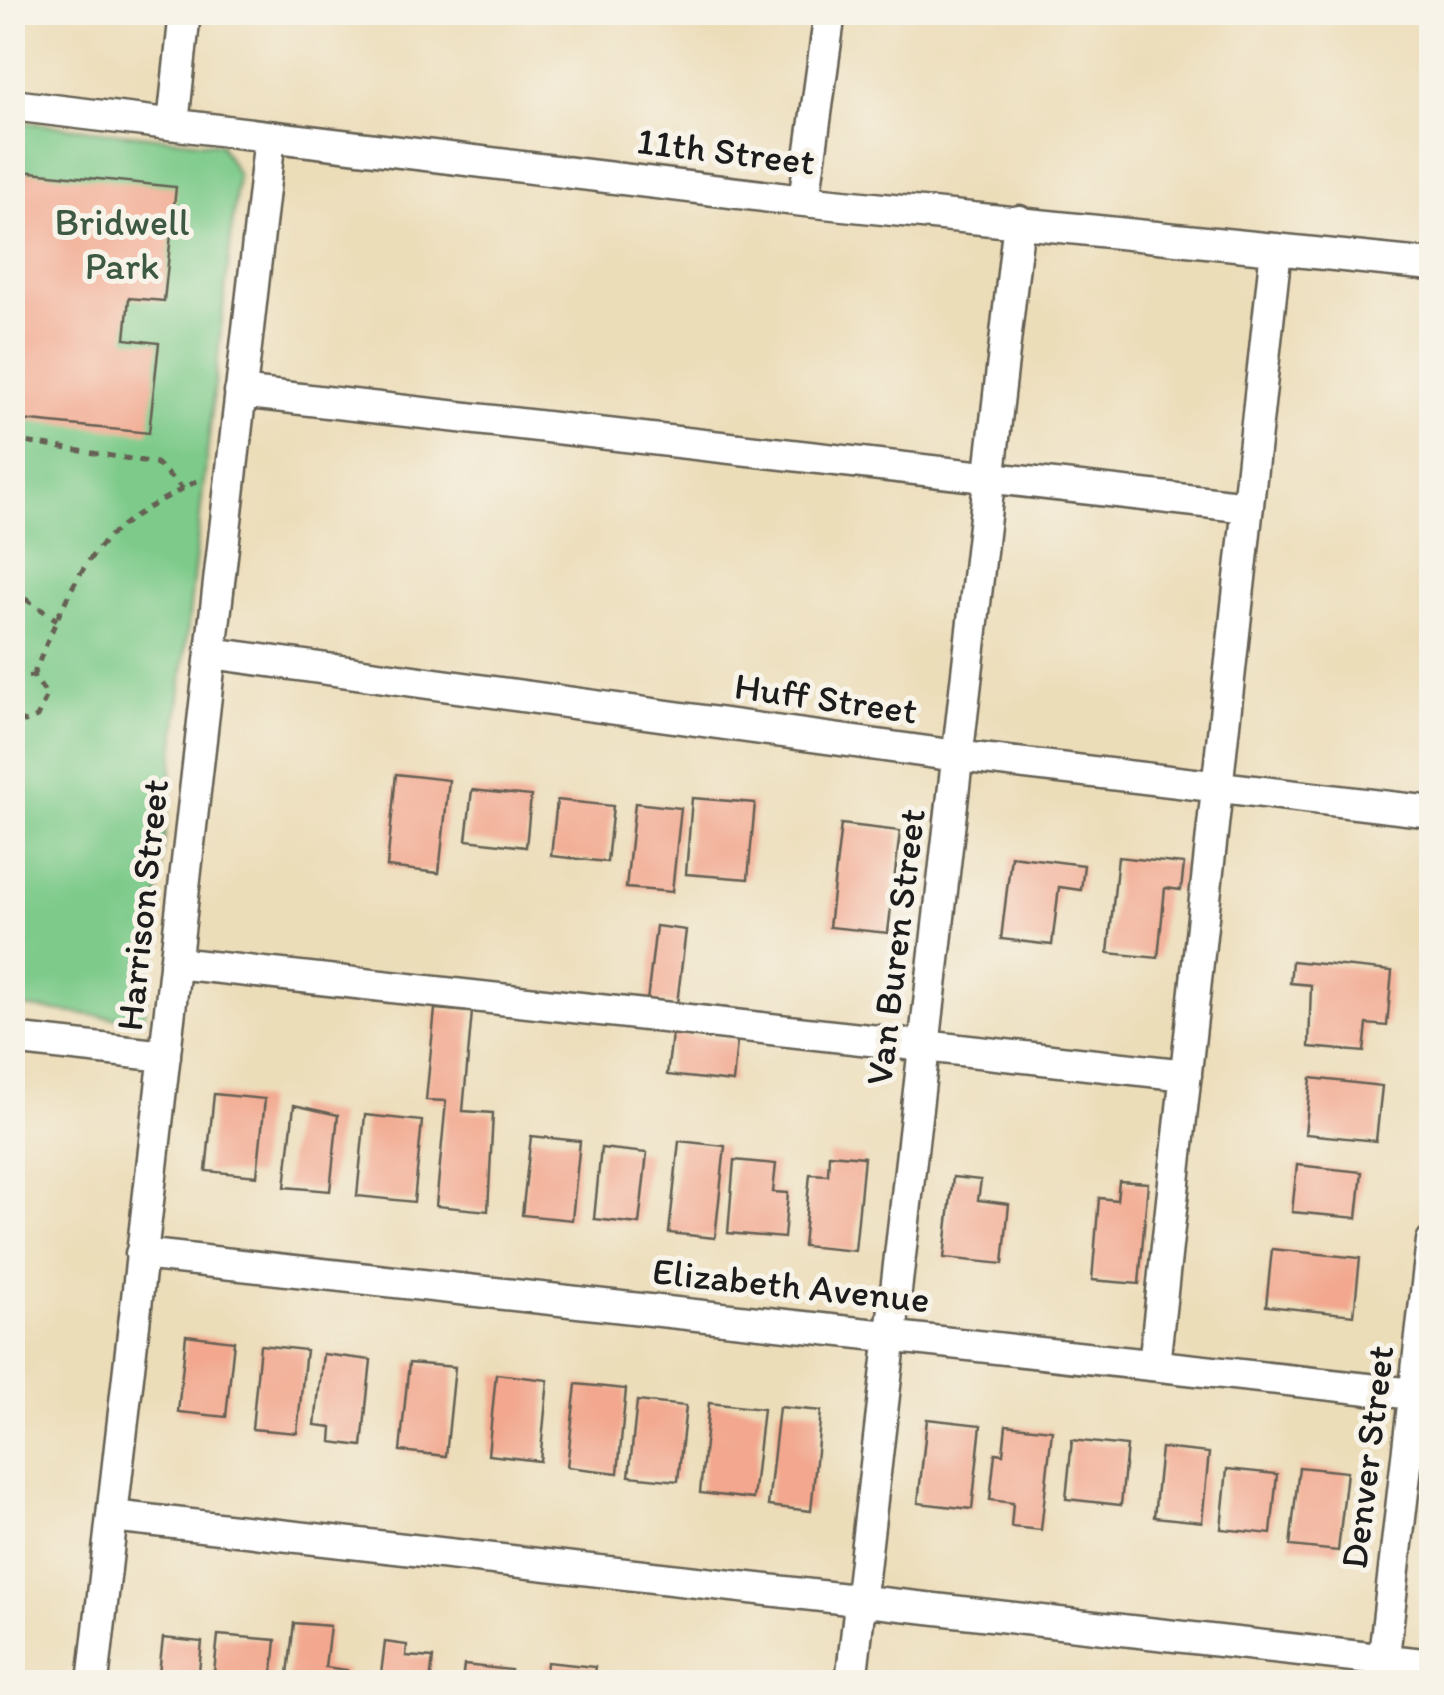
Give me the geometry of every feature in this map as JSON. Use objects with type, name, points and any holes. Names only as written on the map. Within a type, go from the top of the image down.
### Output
[{"type":"street","points":[[173,124],[185,12]]},
{"type":"street","points":[[804,201],[830,12]]},
{"type":"street","name":"11th Street","points":[[12,105],[804,201],[1432,266]]},
{"type":"street","name":"Harrison Street","points":[[93,1682],[270,137]]},
{"type":"street","name":"Van Buren Street","points":[[851,1682],[1019,221]]},
{"type":"street","points":[[1154,1365],[1276,249]]},
{"type":"street","points":[[240,392],[1248,507]]},
{"type":"street","name":"Huff Street","points":[[210,653],[958,756],[1432,812]]},
{"type":"street","points":[[176,963],[1186,1075]]},
{"type":"street","points":[[12,1039],[165,1056]]},
{"type":"street","name":"Denver Street","points":[[1382,1671],[1423,1395],[1432,1241]]},
{"type":"street","name":"Elizabeth Avenue","points":[[141,1254],[1423,1395]]},
{"type":"street","points":[[112,1516],[861,1597],[1382,1671],[1432,1665]]},
{"type":"path","points":[[12,440],[156,462],[183,489]]},
{"type":"path","points":[[33,676],[57,620],[106,540],[142,512],[233,460]]},
{"type":"path","points":[[12,590],[57,620]]},
{"type":"path","points":[[12,678],[33,676]]},
{"type":"path","points":[[12,718],[25,722],[43,711],[45,688],[33,676]]},
{"type":"green space","name":"Bridwell Park","points":[[13,121],[220,144],[238,175],[144,1021],[13,1006]]},
{"type":"building","points":[[12,170],[176,187],[164,301],[129,298],[125,339],[159,343],[149,433],[12,419]]},
{"type":"building","points":[[396,774],[449,780],[439,873],[387,867]]},
{"type":"building","points":[[472,790],[531,796],[526,847],[466,840]]},
{"type":"building","points":[[692,798],[755,803],[748,879],[686,874]]},
{"type":"building","points":[[557,800],[613,806],[607,862],[551,856]]},
{"type":"building","points":[[635,803],[681,808],[672,892],[626,888]]},
{"type":"building","points":[[841,824],[900,831],[888,933],[829,927]]},
{"type":"building","points":[[1011,856],[1084,865],[1081,890],[1059,887],[1052,945],[1001,939]]},
{"type":"building","points":[[1118,857],[1184,864],[1181,890],[1165,888],[1158,958],[1108,953]]},
{"type":"building","points":[[656,926],[686,930],[677,1004],[647,1001]]},
{"type":"building","points":[[1292,961],[1392,971],[1387,1026],[1367,1024],[1364,1052],[1309,1047],[1311,985],[1290,983]]},
{"type":"building","points":[[435,1009],[472,1012],[463,1111],[493,1113],[488,1211],[436,1206],[446,1101],[426,1100]]},
{"type":"building","points":[[672,1034],[737,1041],[733,1082],[667,1075]]},
{"type":"building","points":[[1311,1078],[1382,1086],[1376,1141],[1305,1134]]},
{"type":"building","points":[[214,1094],[265,1099],[257,1176],[206,1171]]},
{"type":"building","points":[[294,1105],[338,1115],[330,1191],[285,1187]]},
{"type":"building","points":[[365,1115],[422,1121],[414,1202],[357,1196]]},
{"type":"building","points":[[531,1136],[580,1141],[572,1220],[522,1215]]},
{"type":"building","points":[[679,1141],[725,1146],[715,1238],[669,1233]]},
{"type":"building","points":[[601,1148],[647,1153],[639,1224],[594,1219]]},
{"type":"building","points":[[829,1154],[864,1157],[855,1251],[803,1246],[810,1174],[828,1175]]},
{"type":"building","points":[[734,1160],[776,1164],[773,1192],[788,1193],[784,1238],[728,1233]]},
{"type":"building","points":[[1297,1165],[1362,1172],[1357,1218],[1292,1212]]},
{"type":"building","points":[[953,1177],[981,1180],[978,1200],[1009,1204],[1003,1264],[944,1258]]},
{"type":"building","points":[[1119,1181],[1148,1183],[1139,1284],[1092,1280],[1099,1198],[1117,1200]]},
{"type":"building","points":[[1272,1249],[1360,1258],[1354,1315],[1266,1306]]},
{"type":"building","points":[[186,1335],[234,1341],[226,1417],[178,1412]]},
{"type":"building","points":[[260,1345],[306,1350],[297,1433],[252,1429]]},
{"type":"building","points":[[323,1354],[371,1360],[362,1446],[331,1442],[332,1427],[315,1425]]},
{"type":"building","points":[[409,1363],[455,1367],[446,1456],[400,1451]]},
{"type":"building","points":[[496,1374],[548,1380],[540,1461],[488,1455]]},
{"type":"building","points":[[576,1384],[626,1389],[618,1473],[567,1467]]},
{"type":"building","points":[[637,1401],[686,1406],[678,1481],[629,1476]]},
{"type":"building","points":[[709,1403],[763,1409],[753,1499],[700,1493]]},
{"type":"building","points":[[779,1407],[821,1411],[811,1511],[768,1506]]},
{"type":"building","points":[[927,1419],[981,1425],[972,1509],[918,1503]]},
{"type":"building","points":[[1006,1425],[1052,1430],[1041,1530],[1011,1527],[1013,1503],[990,1500],[995,1453],[1003,1454]]},
{"type":"building","points":[[1072,1440],[1127,1446],[1121,1505],[1066,1499]]},
{"type":"building","points":[[1161,1448],[1209,1453],[1202,1522],[1154,1517]]},
{"type":"building","points":[[1299,1467],[1347,1472],[1338,1551],[1290,1546]]},
{"type":"building","points":[[1227,1469],[1277,1474],[1271,1534],[1221,1529]]},
{"type":"building","points":[[294,1623],[330,1626],[325,1667],[347,1670],[345,1682],[287,1682]]},
{"type":"building","points":[[218,1635],[276,1640],[272,1682],[213,1682]]},
{"type":"building","points":[[163,1638],[202,1642],[198,1682],[158,1682]]},
{"type":"building","points":[[385,1642],[407,1645],[406,1656],[433,1658],[430,1682],[380,1682]]},
{"type":"building","points":[[547,1662],[595,1667],[593,1682],[545,1682]]},
{"type":"building","points":[[464,1665],[511,1670],[509,1682],[462,1682]]}]
